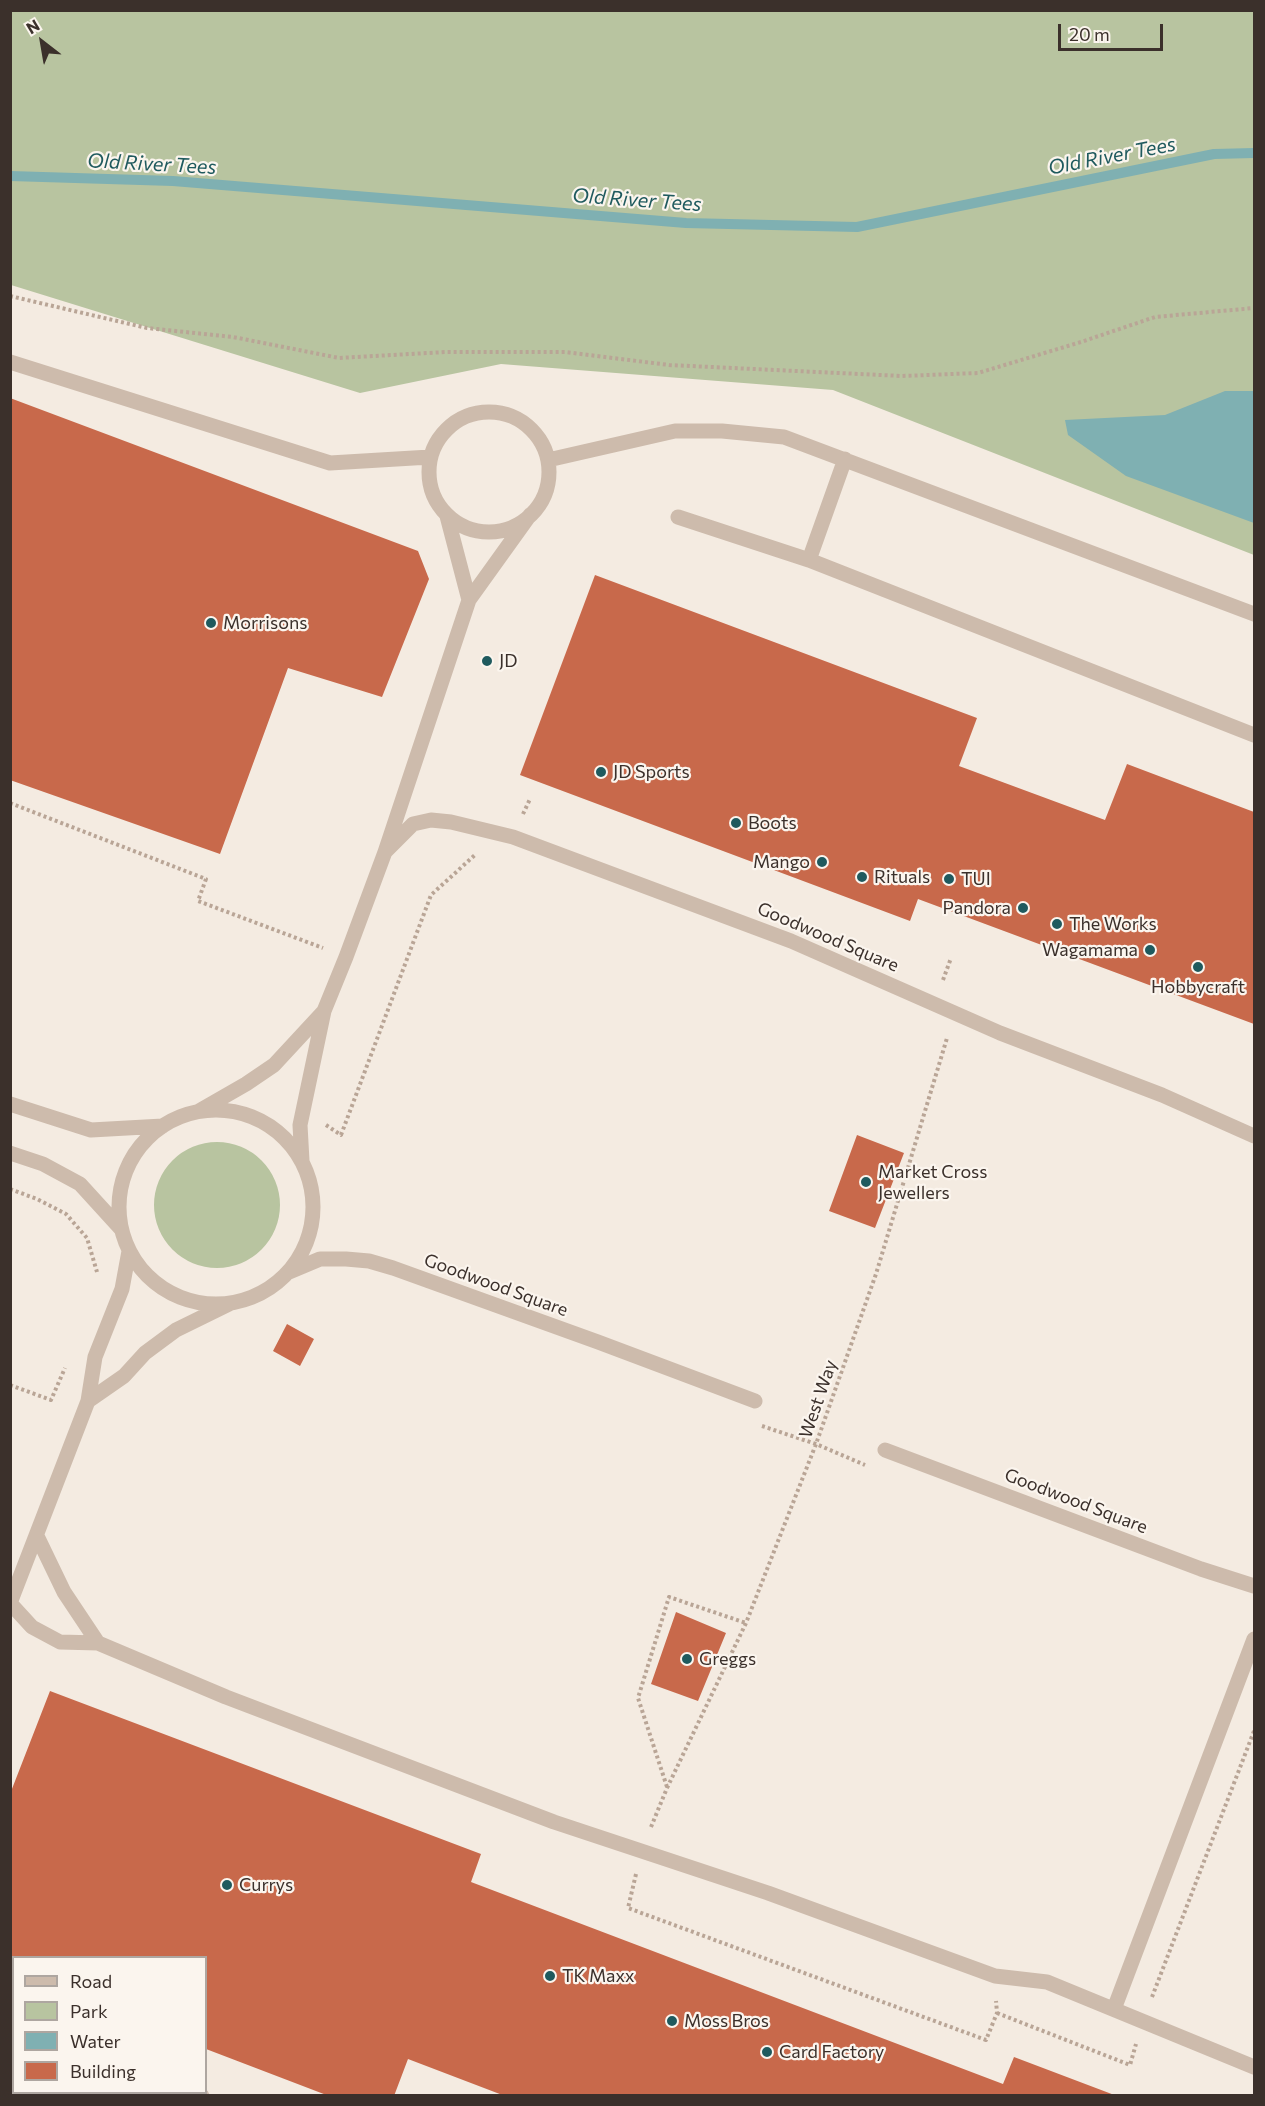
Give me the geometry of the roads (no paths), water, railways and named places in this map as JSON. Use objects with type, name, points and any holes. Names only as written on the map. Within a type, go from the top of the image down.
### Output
[{"type":"street","points":[[10,362],[330,463],[430,457]]},
{"type":"street","points":[[302,1161],[300,1125],[324,1011],[385,852],[469,600],[543,499],[549,480],[548,459],[541,441],[527,425],[510,415],[490,411],[470,414],[452,424],[438,438],[430,457],[428,473],[437,503],[447,516],[462,526],[480,531],[498,531],[515,526],[530,515]]},
{"type":"street","points":[[548,459],[675,431],[722,431],[784,436],[1254,614]]},
{"type":"street","points":[[809,560],[845,459]]},
{"type":"street","points":[[447,516],[469,600]]},
{"type":"street","points":[[678,517],[809,560],[1254,735]]},
{"type":"street","name":"Goodwood Square","points":[[385,852],[413,824],[431,820],[451,822],[513,837],[790,941],[1000,1033],[1162,1095],[1254,1136]]},
{"type":"street","points":[[10,1104],[91,1130],[163,1126],[198,1112],[274,1065],[324,1011]]},
{"type":"street","points":[[88,1401],[124,1376],[145,1353],[176,1330],[229,1304],[262,1293],[289,1272],[307,1242],[313,1208],[311,1184],[302,1161],[288,1142],[270,1126],[235,1112],[198,1112]]},
{"type":"street","points":[[163,1126],[141,1145],[126,1171],[119,1199],[121,1229],[129,1251],[154,1283],[189,1301],[229,1304]]},
{"type":"street","points":[[10,1153],[43,1164],[80,1184],[121,1229]]},
{"type":"street","points":[[129,1251],[122,1289],[94,1357],[88,1401],[10,1603],[32,1627],[60,1642],[98,1643],[226,1697],[554,1822],[849,1921],[995,1976],[1047,1982],[1254,2067]]},
{"type":"street","name":"Goodwood Square","points":[[289,1272],[320,1259],[346,1258],[369,1262],[414,1276],[755,1401]]},
{"type":"street","name":"Goodwood Square","points":[[885,1450],[1201,1569],[1254,1586]]},
{"type":"street","points":[[37,1536],[64,1592],[98,1643]]},
{"type":"street","points":[[1114,2009],[1254,1639]]},
{"type":"water","points":[[1225,391],[1254,391],[1254,523],[1126,476],[1068,435],[1065,420],[1165,415]]},
{"type":"waterway","name":"Old River Tees","points":[[10,176],[173,181],[686,223],[857,227],[1214,154],[1254,153]]},
{"type":"place","name":"Morrisons","points":[[211,623]]},
{"type":"place","name":"JD","points":[[487,661]]},
{"type":"place","name":"JD Sports","points":[[601,772]]},
{"type":"place","name":"Boots","points":[[736,823]]},
{"type":"place","name":"Mango","points":[[822,862]]},
{"type":"place","name":"Rituals","points":[[862,877]]},
{"type":"place","name":"TUI","points":[[949,879]]},
{"type":"place","name":"Pandora","points":[[1023,908]]},
{"type":"place","name":"The Works","points":[[1057,924]]},
{"type":"place","name":"Wagamama","points":[[1150,950]]},
{"type":"place","name":"Hobbycraft","points":[[1198,967]]},
{"type":"place","name":"Market Cross Jewellers","points":[[866,1182]]},
{"type":"place","name":"Greggs","points":[[687,1659]]},
{"type":"place","name":"Currys","points":[[227,1885]]},
{"type":"place","name":"TK Maxx","points":[[550,1976]]},
{"type":"place","name":"Moss Bros","points":[[672,2021]]},
{"type":"place","name":"Card Factory","points":[[767,2052]]}]
